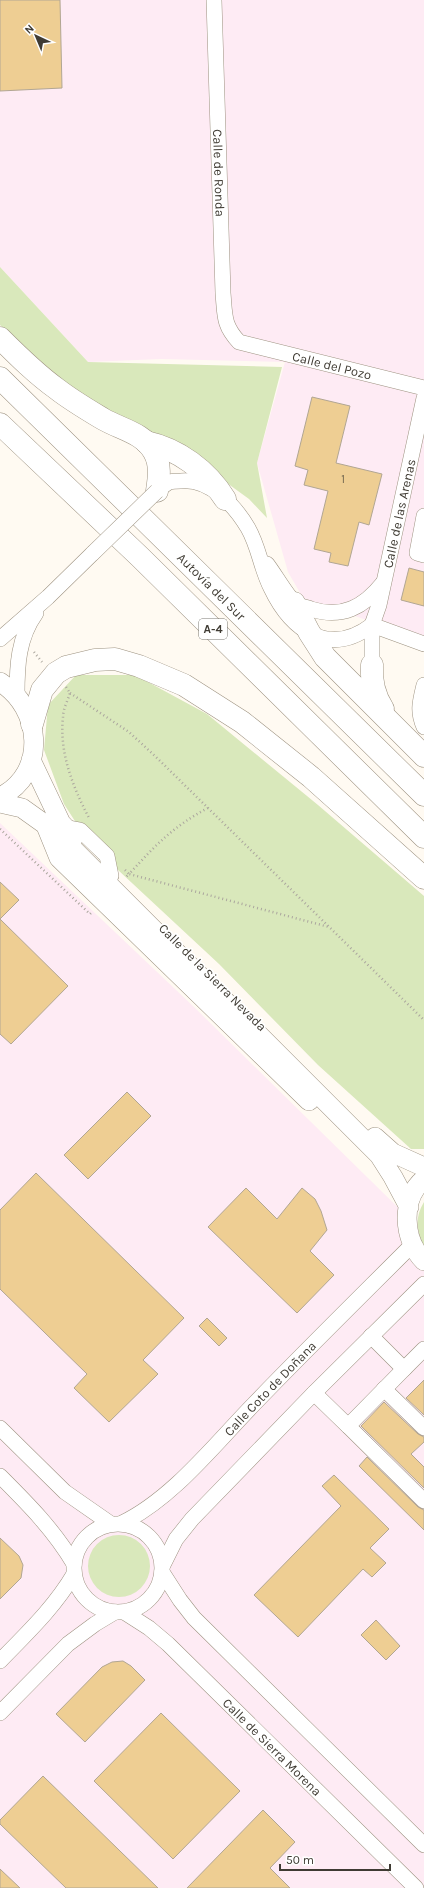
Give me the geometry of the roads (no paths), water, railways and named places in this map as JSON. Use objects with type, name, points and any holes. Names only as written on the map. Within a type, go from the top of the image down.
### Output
[{"type":"highway","points":[[0,338],[31,368],[57,390],[105,420],[128,430],[146,442],[154,452],[160,472],[157,491]]},
{"type":"highway","points":[[0,362],[35,412]]},
{"type":"highway","name":"Autovía del Sur","points":[[0,378],[424,795]]},
{"type":"highway","name":"A-4","points":[[0,424],[140,558],[424,837]]},
{"type":"highway","points":[[146,442],[162,446],[186,459],[210,477],[225,498]]},
{"type":"highway","points":[[294,603],[309,632],[325,657],[424,756]]},
{"type":"highway","points":[[32,724],[42,690],[56,673],[66,667],[95,660],[115,659],[139,666],[184,685],[242,722],[311,777],[424,878]]},
{"type":"highway","points":[[372,665],[373,687],[377,700],[391,722]]},
{"type":"main road","points":[[0,682],[17,695],[26,709],[32,724],[34,736],[31,760],[25,773],[16,785],[0,797]]},
{"type":"main road","name":"Calle de la Sierra Nevada","points":[[31,760],[61,823],[56,828]]},
{"type":"main road","name":"Calle de la Sierra Nevada","points":[[0,803],[22,808],[56,828],[121,876],[379,1141],[393,1154],[424,1167]]},
{"type":"main road","points":[[56,828],[59,858],[288,1083],[393,1177]]},
{"type":"main road","points":[[56,828],[379,1155],[409,1207]]},
{"type":"main road","points":[[424,1179],[420,1182],[413,1194],[409,1207],[407,1228],[412,1245],[424,1261]]},
{"type":"street","name":"Calle de Ronda","points":[[214,0],[225,318],[229,331],[239,342]]},
{"type":"street","name":"Calle del Pozo","points":[[239,342],[424,388]]},
{"type":"street","name":"Calle de las Arenas","points":[[372,665],[372,625],[376,617],[398,514],[420,432],[424,398]]},
{"type":"street","points":[[0,639],[48,598],[157,491],[170,482],[187,480],[202,484],[225,498],[247,527],[257,547],[294,603],[319,612],[332,614],[353,608],[373,594],[383,582]]},
{"type":"street","points":[[398,514],[424,518],[416,553],[424,555]]},
{"type":"street","points":[[257,547],[270,586],[278,602],[287,615],[309,632],[324,639],[334,641],[344,640],[360,634],[372,625]]},
{"type":"street","points":[[17,695],[19,652],[30,622],[48,598]]},
{"type":"street","points":[[353,608],[367,617],[372,625],[424,644]]},
{"type":"street","points":[[424,686],[420,701],[419,715],[424,727]]},
{"type":"street","name":"Calle Coto de Doñana","points":[[116,1524],[140,1514],[168,1493],[284,1373],[412,1245]]},
{"type":"street","points":[[0,1712],[68,1644],[94,1624],[120,1612],[138,1607],[150,1599],[158,1587],[162,1569],[176,1539],[192,1519],[314,1393],[424,1284]]},
{"type":"street","points":[[371,1336],[404,1369]]},
{"type":"street","points":[[348,1426],[424,1350]]},
{"type":"street","points":[[384,1389],[424,1428]]},
{"type":"street","points":[[314,1393],[424,1501]]},
{"type":"street","points":[[0,1428],[65,1492],[116,1524]]},
{"type":"street","points":[[0,1476],[41,1517],[62,1545],[74,1569],[79,1588],[88,1600],[100,1608],[120,1612]]},
{"type":"street","points":[[0,1661],[43,1618],[62,1594],[74,1569],[78,1550],[86,1538],[97,1529],[116,1524],[137,1527],[150,1536],[159,1550],[162,1569],[180,1600],[194,1618],[424,1845]]},
{"type":"street","name":"Calle de Sierra Morena","points":[[120,1612],[149,1628],[168,1644],[416,1888]]}]
